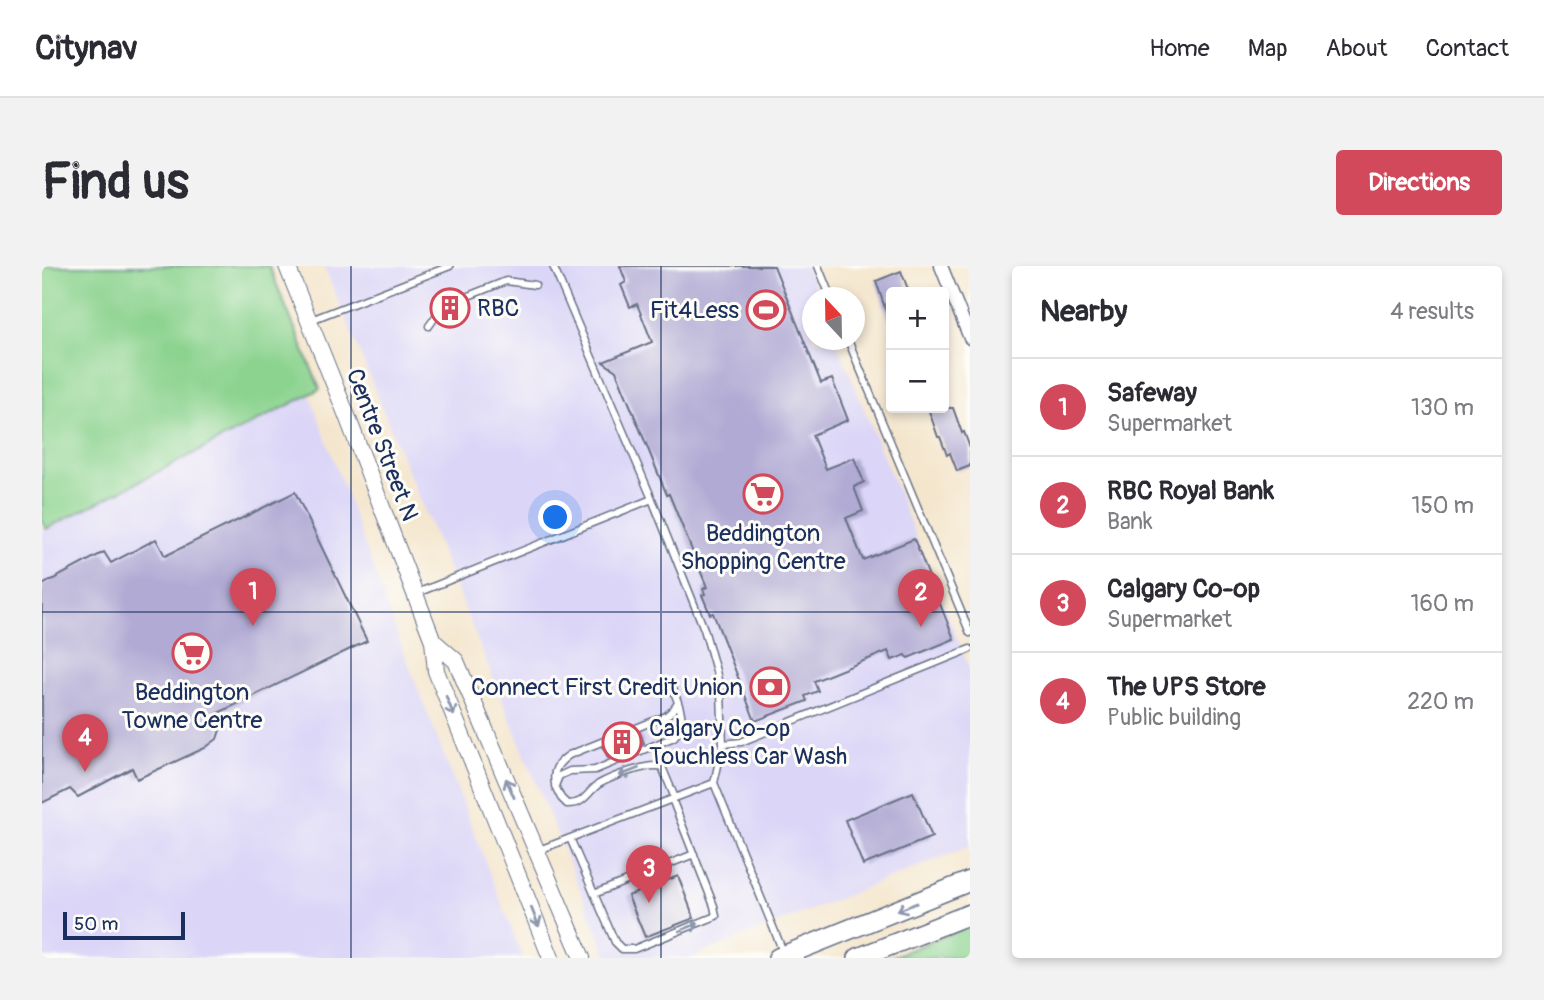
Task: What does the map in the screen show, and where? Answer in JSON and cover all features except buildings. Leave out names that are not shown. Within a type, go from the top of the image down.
[{"type":"main road","points":[[781,957],[970,881]]},
{"type":"main road","points":[[858,958],[970,914]]},
{"type":"street","name":"Centre Street N","points":[[287,266],[433,641],[436,671],[551,958]]},
{"type":"street","points":[[941,266],[970,338]]},
{"type":"street","name":"Centre Street N","points":[[433,641],[456,661],[582,958]]},
{"type":"lane","points":[[309,321],[450,266]]},
{"type":"lane","points":[[553,266],[704,629],[721,694],[723,744],[714,783],[781,957]]},
{"type":"lane","points":[[818,266],[827,287]]},
{"type":"lane","points":[[429,326],[443,306],[506,281],[535,285]]},
{"type":"lane","points":[[852,350],[970,633]]},
{"type":"lane","points":[[415,594],[652,499]]},
{"type":"lane","points":[[723,744],[741,742],[970,649]]},
{"type":"lane","points":[[555,786],[559,776],[570,771],[595,770],[674,737],[682,722],[673,689]]},
{"type":"lane","points":[[570,838],[615,942],[621,949],[634,950],[716,916],[662,767],[645,766],[600,783],[577,804],[568,804],[561,798],[553,775],[556,766],[569,755],[666,716],[678,702]]},
{"type":"lane","points":[[537,851],[714,783]]},
{"type":"lane","points":[[594,894],[694,854]]},
{"type":"shaded area","name":"Beddington Shopping Centre","points":[[324,266],[430,266],[390,284],[435,266],[806,266],[815,287],[802,287],[802,350],[840,350],[970,670],[970,846],[690,958],[608,958]]},
{"type":"shaded area","name":"Beddington Towne Centre","points":[[310,395],[403,650],[523,958],[42,958],[42,531]]},
{"type":"green space","points":[[42,266],[269,266],[320,389],[46,529],[42,520]]},
{"type":"green space","points":[[970,926],[970,958],[889,958]]},
{"type":"place","name":"RBC","points":[[450,308]]},
{"type":"place","name":"Fit4Less","points":[[766,310]]},
{"type":"place","name":"Beddington Shopping Centre","points":[[763,494]]},
{"type":"place","name":"Safeway","points":[[253,626]]},
{"type":"place","name":"RBC Royal Bank","points":[[921,627]]},
{"type":"place","name":"Beddington Towne Centre","points":[[192,653]]},
{"type":"place","name":"Connect First Credit Union","points":[[770,687]]},
{"type":"place","name":"Calgary Co-op Touchless Car Wash","points":[[622,742]]},
{"type":"place","name":"The UPS Store","points":[[85,772]]},
{"type":"place","name":"Calgary Co-op","points":[[649,903]]}]
